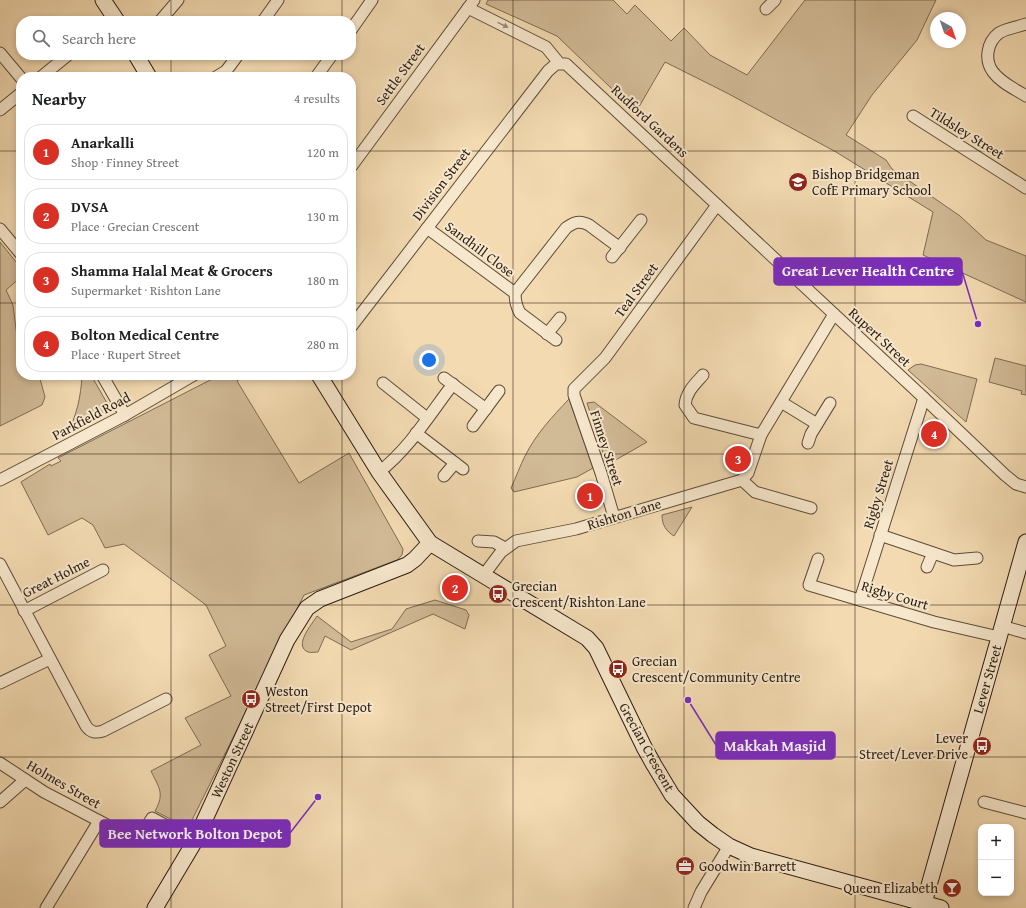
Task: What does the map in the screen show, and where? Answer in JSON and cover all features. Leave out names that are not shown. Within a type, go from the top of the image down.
[{"type":"street","points":[[102,0],[112,16]]},
{"type":"street","points":[[164,16],[178,0]]},
{"type":"street","points":[[267,16],[278,0]]},
{"type":"street","points":[[356,23],[372,0]]},
{"type":"street","points":[[766,8],[775,0]]},
{"type":"street","points":[[469,3],[546,47],[559,64]]},
{"type":"street","name":"Settle Street","points":[[356,160],[469,3]]},
{"type":"street","points":[[1026,24],[999,33],[991,42],[988,58],[988,63],[992,72],[1000,80],[1026,96]]},
{"type":"street","points":[[0,53],[16,72]]},
{"type":"street","points":[[47,72],[62,60]]},
{"type":"street","points":[[139,60],[146,72]]},
{"type":"street","points":[[224,72],[234,60]]},
{"type":"street","points":[[320,72],[328,60]]},
{"type":"street","name":"Rudford Gardens","points":[[559,64],[566,64],[569,66],[717,205]]},
{"type":"street","name":"Division Street","points":[[356,320],[548,70],[559,64]]},
{"type":"street","points":[[0,110],[16,97]]},
{"type":"street","name":"Tildsley Street","points":[[913,116],[1026,188]]},
{"type":"street","name":"Rupert Street","points":[[717,205],[1005,475],[1016,484],[1026,487]]},
{"type":"street","name":"Teal Street","points":[[574,388],[605,358],[717,205]]},
{"type":"street","points":[[612,257],[641,220]]},
{"type":"street","name":"Sandhill Close","points":[[560,318],[552,337],[520,313],[515,302],[515,293],[566,228],[575,222],[585,222],[620,248]]},
{"type":"street","name":"Sandhill Close","points":[[427,228],[515,293]]},
{"type":"street","points":[[0,229],[16,248]]},
{"type":"street","points":[[811,508],[755,492],[742,480],[748,473],[761,435],[834,314]]},
{"type":"street","points":[[703,375],[685,398],[685,405],[694,418],[761,435]]},
{"type":"street","points":[[105,380],[125,415]]},
{"type":"street","name":"Parkfield Road","points":[[0,480],[125,415],[185,380]]},
{"type":"street","points":[[322,380],[379,472],[430,543]]},
{"type":"street","points":[[379,472],[394,459],[416,433],[427,418],[448,381],[486,409]]},
{"type":"street","points":[[383,383],[427,418]]},
{"type":"street","name":"Finney Street","points":[[574,388],[574,395],[601,473],[614,517]]},
{"type":"street","points":[[473,426],[499,391]]},
{"type":"street","name":"Rigby Street","points":[[860,600],[924,398]]},
{"type":"street","points":[[781,402],[817,424]]},
{"type":"street","points":[[808,443],[811,434],[830,403]]},
{"type":"street","points":[[416,433],[459,466],[444,476]]},
{"type":"street","name":"Rishton Lane","points":[[483,576],[505,548],[516,541],[576,529],[742,480]]},
{"type":"street","points":[[880,535],[954,560],[977,558]]},
{"type":"street","points":[[478,541],[494,542],[505,548]]},
{"type":"street","name":"Lever Street","points":[[923,905],[1026,542]]},
{"type":"street","name":"Grecian Crescent","points":[[430,543],[593,643],[644,748],[672,795],[698,823],[729,846],[751,856],[767,861],[923,905],[941,908]]},
{"type":"street","name":"Weston Street","points":[[155,908],[195,841],[287,640],[303,612],[310,605],[320,599],[406,565],[415,559],[430,543]]},
{"type":"street","points":[[928,568],[933,553]]},
{"type":"street","name":"Rigby Court","points":[[818,559],[809,585],[934,622],[1001,632],[1026,633]]},
{"type":"street","name":"Great Holme","points":[[0,564],[90,731],[103,731],[166,699]]},
{"type":"street","name":"Great Holme","points":[[24,611],[103,570]]},
{"type":"street","points":[[0,683],[50,659]]},
{"type":"street","name":"Holmes Street","points":[[0,763],[44,792],[126,835],[135,835],[144,831],[152,818],[195,841]]},
{"type":"street","points":[[0,802],[25,780]]},
{"type":"street","points":[[984,802],[1026,813]]},
{"type":"street","points":[[46,908],[99,822]]},
{"type":"street","points":[[694,908],[701,892],[729,846]]},
{"type":"shaded area","points":[[488,0],[613,0],[627,14],[635,5],[671,41],[684,28],[710,55],[747,75],[805,0],[936,0],[917,40],[872,95],[846,135],[886,160],[892,169],[960,216],[986,240],[1026,256],[1026,302],[923,255],[933,212],[836,152],[727,93],[665,62],[636,112],[557,36],[486,4]]},
{"type":"shaded area","points":[[0,242],[16,262],[16,281],[6,290],[13,305],[16,329],[16,380],[40,380],[45,397],[42,405],[0,426]]},
{"type":"shaded area","points":[[995,358],[1026,366],[1026,395],[1021,394],[1022,391],[989,382]]},
{"type":"shaded area","points":[[921,364],[977,379],[966,422],[908,370],[915,365]]},
{"type":"shaded area","points":[[82,380],[94,380],[111,410],[66,435],[73,421],[81,391]]},
{"type":"shaded area","points":[[210,380],[239,380],[237,381],[299,483],[349,453],[403,549],[402,555],[397,560],[304,595],[188,828],[155,811],[160,800],[160,791],[151,771],[201,745],[185,718],[231,696],[209,655],[226,646],[206,605],[124,544],[105,548],[93,525],[82,518],[48,535],[21,482],[50,464],[51,466],[61,461],[58,458]]},
{"type":"shaded area","points":[[569,399],[593,468],[577,477],[514,492],[511,488],[529,448],[556,412]]},
{"type":"shaded area","points":[[594,402],[647,442],[607,465],[587,403]]},
{"type":"shaded area","points":[[692,507],[674,536],[665,527],[662,515]]},
{"type":"shaded area","points":[[435,600],[466,610],[469,615],[465,629],[433,614],[351,650],[325,636],[318,652],[308,652],[302,645],[308,629],[317,616],[351,642],[392,629],[406,609]]},
{"type":"place","name":"Bishop Bridgeman CofE Primary School","points":[[798,182]]},
{"type":"place","name":"Great Lever Health Centre","points":[[978,324]]},
{"type":"place","name":"Bolton Medical Centre","points":[[934,434]]},
{"type":"place","name":"Shamma Halal Meat & Grocers","points":[[738,459]]},
{"type":"place","name":"Anarkalli","points":[[590,496]]},
{"type":"place","name":"DVSA","points":[[455,588]]},
{"type":"place","name":"Grecian Crescent/Rishton Lane","points":[[498,594]]},
{"type":"place","name":"Grecian Crescent/Community Centre","points":[[618,669]]},
{"type":"place","name":"Weston Street/First Depot","points":[[251,699]]},
{"type":"place","name":"Makkah Masjid","points":[[688,700]]},
{"type":"place","name":"Lever Street/Lever Drive","points":[[982,746]]},
{"type":"place","name":"Bee Network Bolton Depot","points":[[318,797]]},
{"type":"place","name":"Goodwin Barrett","points":[[685,866]]},
{"type":"place","name":"Queen Elizabeth","points":[[952,888]]}]
